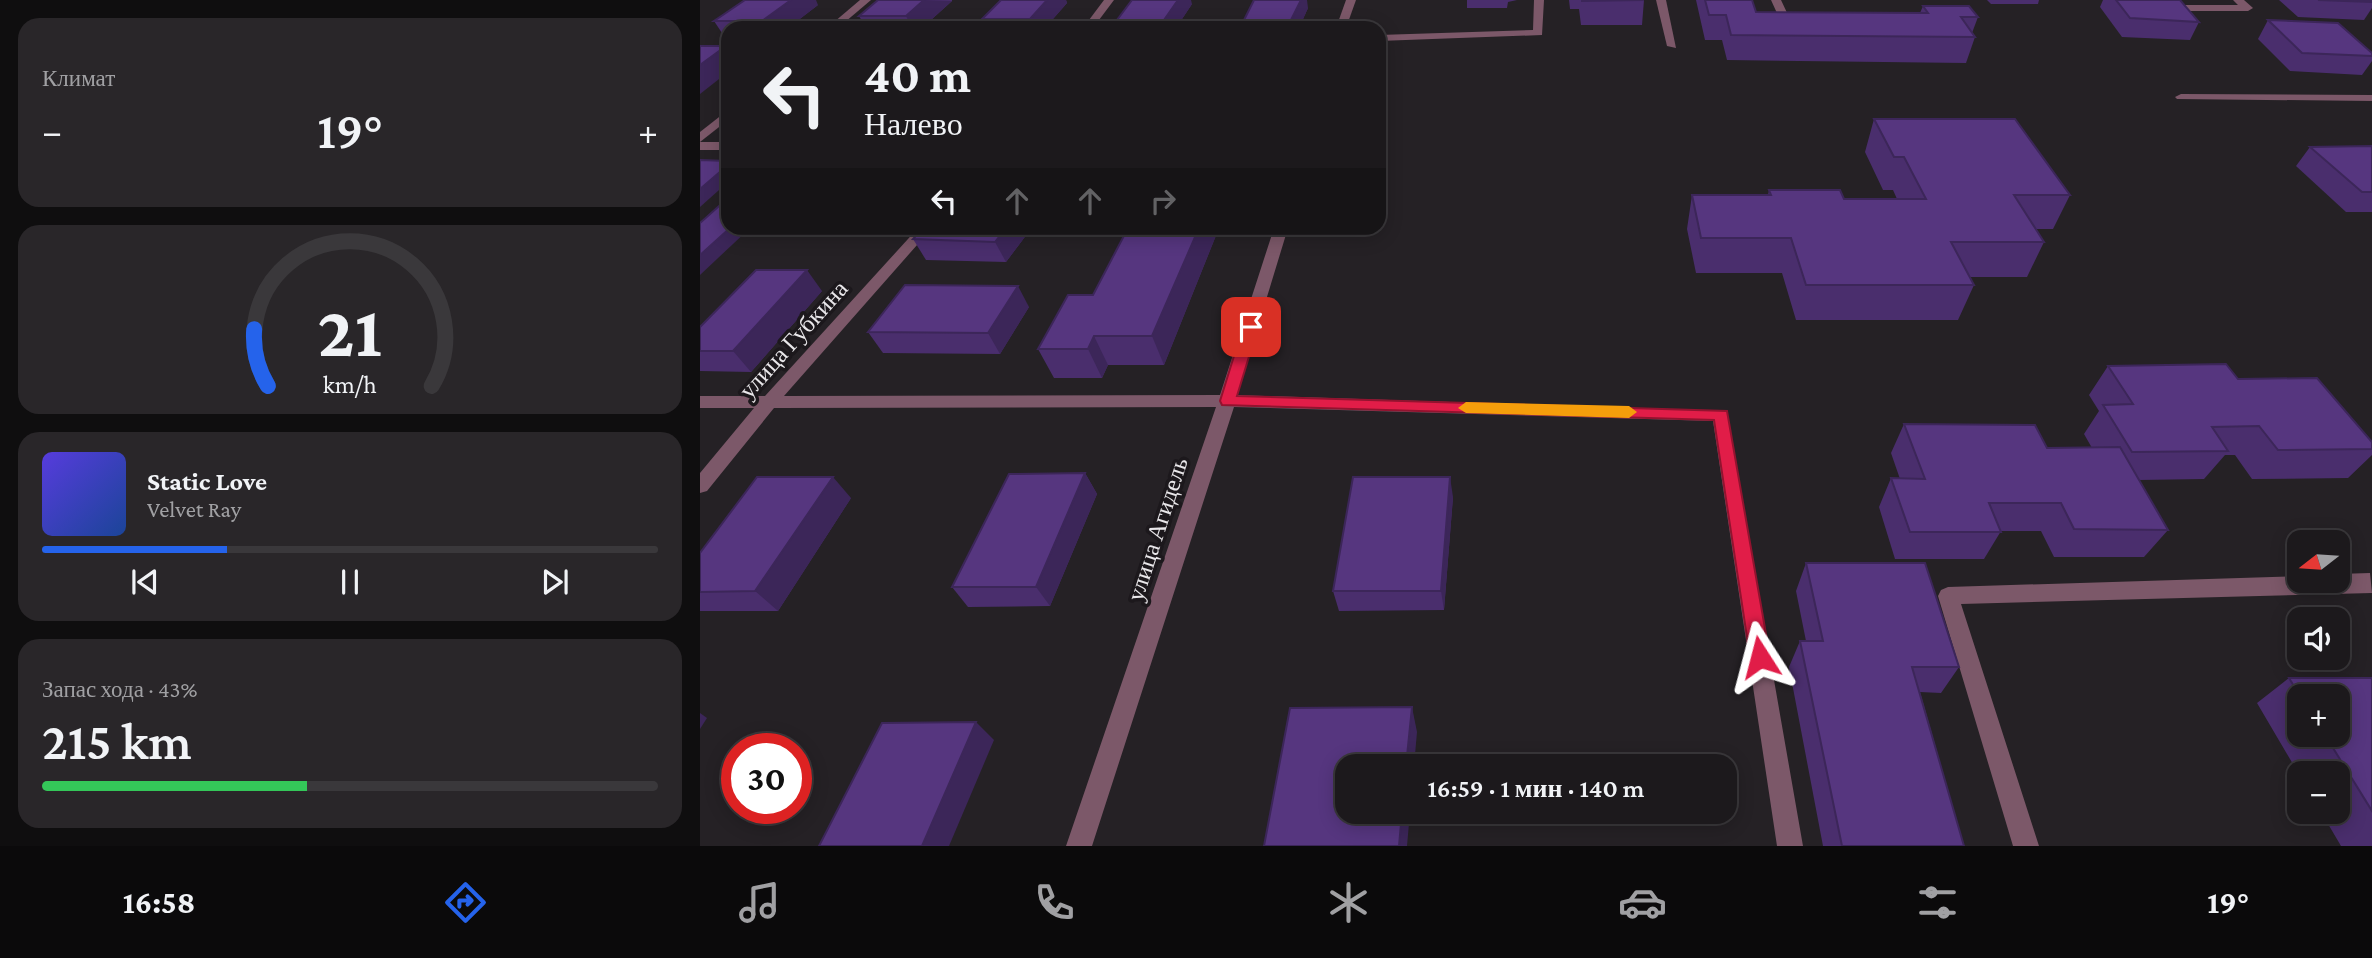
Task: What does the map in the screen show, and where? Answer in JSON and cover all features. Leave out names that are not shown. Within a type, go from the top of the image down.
[{"type":"street","points":[[840,21],[866,0]]},
{"type":"street","points":[[1093,21],[1109,0]]},
{"type":"street","points":[[1344,21],[1351,0]]},
{"type":"street","points":[[1386,38],[1538,33],[1539,0]]},
{"type":"street","points":[[1661,0],[1672,46]]},
{"type":"street","points":[[1776,0],[1785,20],[1812,20]]},
{"type":"street","points":[[2183,8],[2248,8],[2238,0]]},
{"type":"street","points":[[2181,97],[2372,98]]},
{"type":"street","points":[[700,138],[721,120]]},
{"type":"street","points":[[700,146],[721,146]]},
{"type":"street","name":"улица Губкина","points":[[700,486],[769,402],[919,235]]},
{"type":"street","name":"улица Агидель","points":[[1079,846],[1280,235]]},
{"type":"street","points":[[700,402],[1227,401],[1721,415],[1790,846]]},
{"type":"street","points":[[2025,846],[1948,596],[2357,582],[2372,584]]},
{"type":"building","points":[[745,0],[791,0],[762,21],[714,21]]},
{"type":"building","points":[[878,0],[924,0],[906,16],[859,16]]},
{"type":"building","points":[[1001,0],[1047,0],[1030,19],[982,19]]},
{"type":"building","points":[[1132,0],[1178,0],[1164,20],[1117,20]]},
{"type":"building","points":[[1254,0],[1301,0],[1290,21],[1244,21]]},
{"type":"building","points":[[1582,0],[1644,0],[1582,1]]},
{"type":"building","points":[[1705,0],[1752,0],[1756,12],[1928,13],[1923,6],[1969,6],[1978,17],[1961,17],[1975,37],[1731,35],[1726,15],[1709,15]]},
{"type":"building","points":[[2116,0],[2180,0],[2199,22],[2130,18]]},
{"type":"building","points":[[2318,0],[2372,0],[2372,2]]},
{"type":"building","points":[[2268,20],[2338,23],[2372,53],[2372,56],[2302,53]]},
{"type":"building","points":[[700,46],[721,46],[721,50],[700,65]]},
{"type":"building","points":[[1874,119],[2015,119],[2070,195],[2014,195],[2044,242],[1951,242],[1974,285],[1806,285],[1791,238],[1701,238],[1692,195],[1771,195],[1769,190],[1840,190],[1844,199],[1926,199],[1904,157],[1894,157]]},
{"type":"building","points":[[2372,146],[2372,192],[2362,192],[2310,147]]},
{"type":"building","points":[[700,160],[721,161],[721,171],[700,189]]},
{"type":"building","points":[[721,204],[722,235],[700,255],[700,223]]},
{"type":"building","points":[[917,235],[1000,235],[995,242],[913,239]]},
{"type":"building","points":[[1124,235],[1196,235],[1152,336],[1094,336],[1088,349],[1038,349],[1068,295],[1093,295]]},
{"type":"building","points":[[756,270],[807,270],[733,351],[700,351],[700,327]]},
{"type":"building","points":[[905,285],[1018,286],[988,333],[868,332]]},
{"type":"building","points":[[2226,364],[2238,379],[2317,378],[2372,442],[2372,449],[2278,450],[2259,426],[2212,427],[2228,451],[2132,452],[2103,405],[2133,404],[2108,366]]},
{"type":"building","points":[[1904,424],[2035,425],[2047,448],[2120,447],[2168,530],[2074,529],[2061,503],[1989,503],[2001,532],[1910,532],[1891,478],[1925,479]]},
{"type":"building","points":[[1085,473],[1036,587],[952,587],[1009,474]]},
{"type":"building","points":[[757,477],[833,477],[755,591],[700,592],[700,553]]},
{"type":"building","points":[[1353,477],[1450,477],[1441,591],[1333,591]]},
{"type":"building","points":[[1806,563],[1925,563],[1959,667],[1912,667],[1964,846],[1842,846],[1800,641],[1823,641]]},
{"type":"building","points":[[2289,678],[2372,678],[2372,811],[2350,775],[2350,761],[2341,761],[2332,747],[2350,747],[2350,684],[2293,684]]},
{"type":"building","points":[[1412,707],[1407,754],[1335,754],[1335,824],[1401,824],[1399,846],[1264,846],[1290,708]]},
{"type":"building","points":[[976,722],[922,846],[819,846],[882,723]]},
{"type":"slow traffic","points":[[1466,408],[1629,412]]},
{"type":"route","points":[[1251,327],[1227,401],[1721,415],[1760,657]]}]
